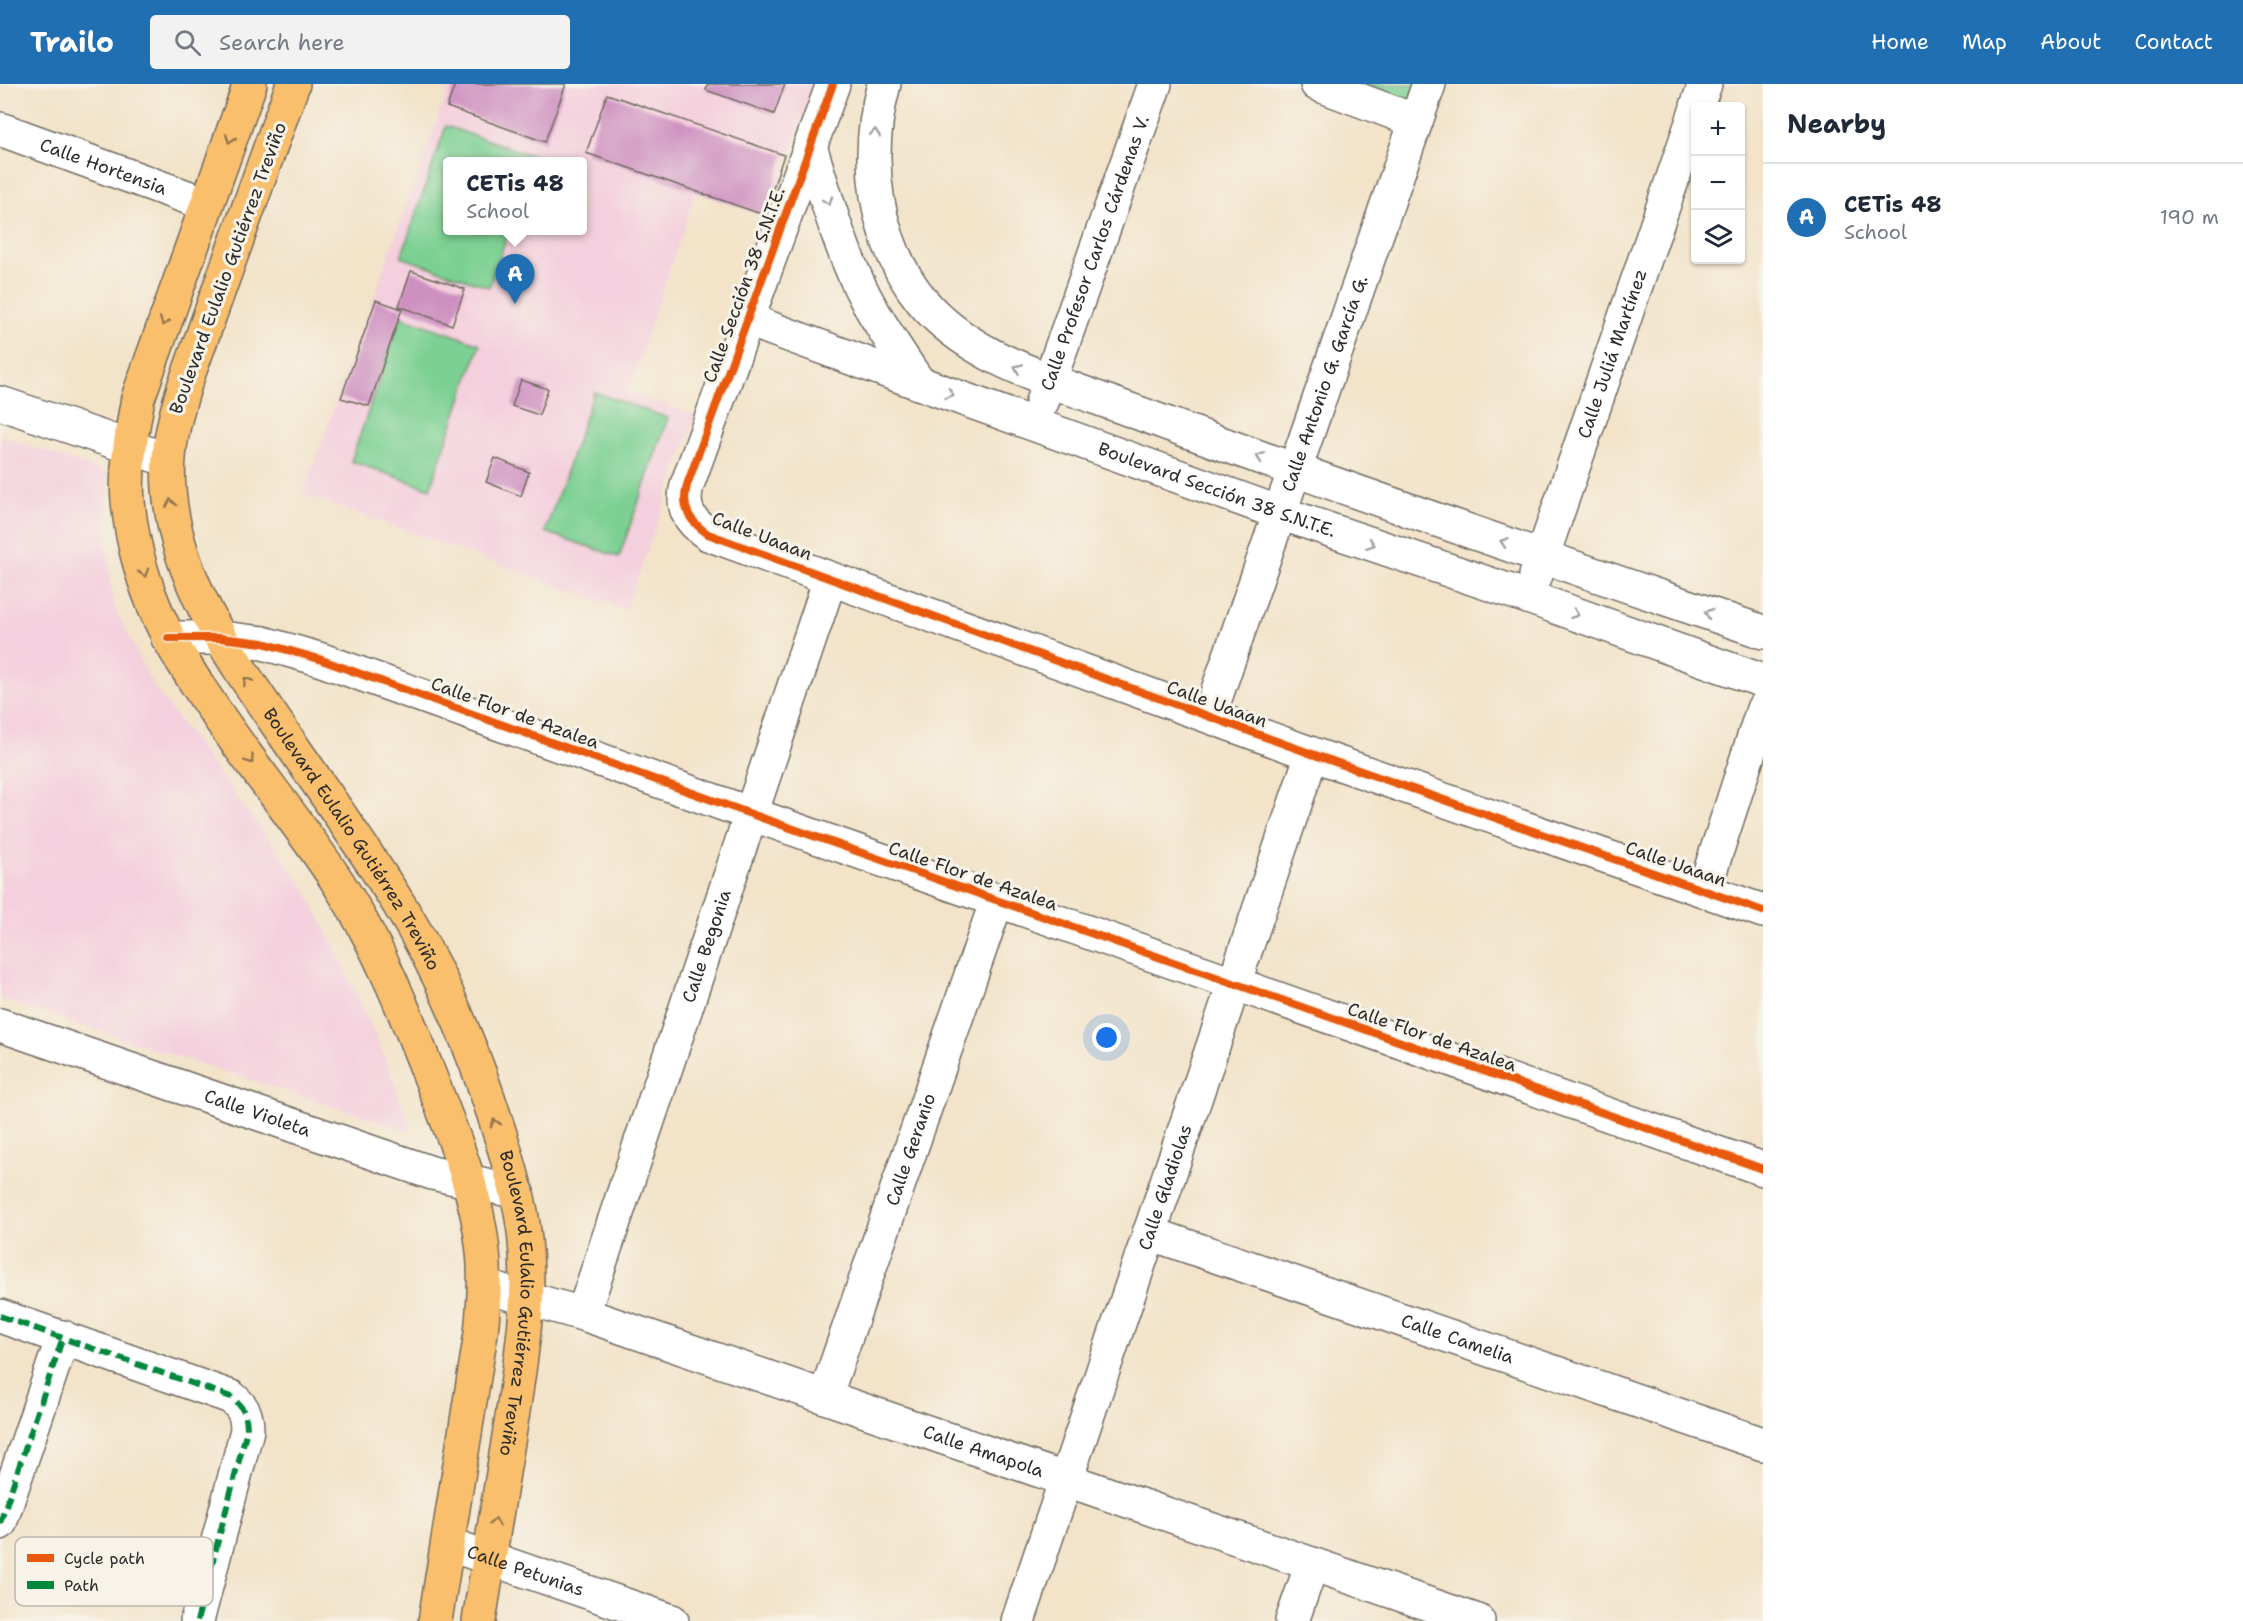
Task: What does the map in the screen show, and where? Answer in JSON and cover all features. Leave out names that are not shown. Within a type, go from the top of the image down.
[{"type":"main road","name":"Boulevard Eulalio Gutiérrez Treviño","points":[[250,84],[138,398],[129,447],[128,499],[135,543],[149,589],[168,638],[212,708],[340,885],[374,947],[411,1029],[456,1141],[470,1183],[483,1250],[486,1287],[481,1333],[435,1621]]},
{"type":"main road","name":"Boulevard Eulalio Gutiérrez Treviño","points":[[293,84],[184,384],[173,421],[168,460],[169,490],[176,532],[188,573],[219,638],[398,902],[429,957],[458,1019],[485,1092],[517,1192],[525,1241],[527,1298],[522,1352],[479,1621]]},
{"type":"street","name":"Calle Sección 38 S.N.T.E.","points":[[684,497],[833,84]]},
{"type":"street","points":[[884,84],[878,105],[873,165],[876,198],[885,232],[900,268],[922,302],[950,328],[977,348],[1050,381],[1295,470],[1763,632]]},
{"type":"street","name":"Calle Profesor Carlos Cárdenas V.","points":[[1035,423],[1155,84]]},
{"type":"street","points":[[1317,84],[1416,121]]},
{"type":"street","name":"Calle Antonio G. García G.","points":[[1209,716],[1429,84]]},
{"type":"street","points":[[1698,102],[1705,84]]},
{"type":"street","name":"Calle Juliá Martínez","points":[[1528,597],[1691,123]]},
{"type":"street","name":"Calle Hortensia","points":[[0,129],[207,204]]},
{"type":"street","points":[[810,146],[845,253],[865,296],[890,340],[920,383]]},
{"type":"street","name":"Boulevard Sección 38 S.N.T.E.","points":[[748,320],[1280,513],[1528,597],[1763,681]]},
{"type":"street","points":[[0,403],[168,460]]},
{"type":"street","name":"Calle Uaaan","points":[[684,497],[686,511],[694,524],[708,534],[1312,754],[1763,911]]},
{"type":"street","name":"Calle Begonia","points":[[583,1314],[830,579]]},
{"type":"street","name":"Calle Flor de Azalea","points":[[168,638],[219,638],[262,643],[319,659],[751,814],[1763,1169]]},
{"type":"street","points":[[1704,890],[1763,709]]},
{"type":"street","name":"Calle Gladiolas","points":[[1018,1621],[1312,754]]},
{"type":"street","name":"Calle Geranio","points":[[825,1397],[997,900]]},
{"type":"street","name":"Calle Violeta","points":[[0,1025],[432,1173],[517,1192]]},
{"type":"street","name":"Calle Camelia","points":[[1149,1233],[1763,1444]]},
{"type":"street","name":"Calle Amapola","points":[[486,1287],[583,1314],[1478,1621]]},
{"type":"street","points":[[0,1316],[231,1397],[242,1405],[247,1416],[247,1430],[213,1560]]},
{"type":"street","points":[[0,1523],[63,1337]]},
{"type":"street","name":"Calle Petunias","points":[[448,1544],[672,1621]]},
{"type":"street","points":[[1292,1621],[1312,1564]]},
{"type":"street","points":[[197,1621],[201,1606]]},
{"type":"shaded area","points":[[450,84],[815,84],[767,216],[696,192],[628,392],[696,415],[626,610],[303,494]]},
{"type":"shaded area","points":[[0,435],[108,474],[106,536],[114,606],[153,686],[304,886],[340,958],[389,1067],[412,1132],[0,999]]},
{"type":"green space","points":[[1356,84],[1417,84],[1411,103]]},
{"type":"green space","points":[[446,126],[534,156],[443,157],[443,235],[508,235],[489,287],[401,257]]},
{"type":"green space","points":[[401,317],[480,344],[430,489],[351,461]]},
{"type":"green space","points":[[594,392],[668,418],[619,557],[545,532]]},
{"type":"building","points":[[455,84],[566,84],[545,142],[447,107]]},
{"type":"building","points":[[708,84],[785,84],[774,114],[706,90]]},
{"type":"building","points":[[607,94],[784,155],[764,215],[586,153]]},
{"type":"building","points":[[411,271],[465,289],[452,325],[399,306]]},
{"type":"building","points":[[376,300],[402,309],[369,406],[341,398]]},
{"type":"building","points":[[521,380],[548,389],[539,415],[512,406]]},
{"type":"building","points":[[495,458],[529,472],[521,496],[486,482]]},
{"type":"marked path","points":[[0,1316],[231,1397],[241,1408],[245,1415],[247,1430],[213,1560]]},
{"type":"marked path","points":[[0,1523],[63,1337]]},
{"type":"marked path","points":[[197,1621],[201,1606]]},
{"type":"cycle path","points":[[833,84],[687,485],[686,507],[691,519],[701,529],[708,534],[1312,754],[1763,911]]},
{"type":"cycle path","points":[[168,638],[220,638],[263,643],[319,659],[751,814],[1763,1169]]},
{"type":"place","name":"CETis 48","points":[[515,304]]}]
